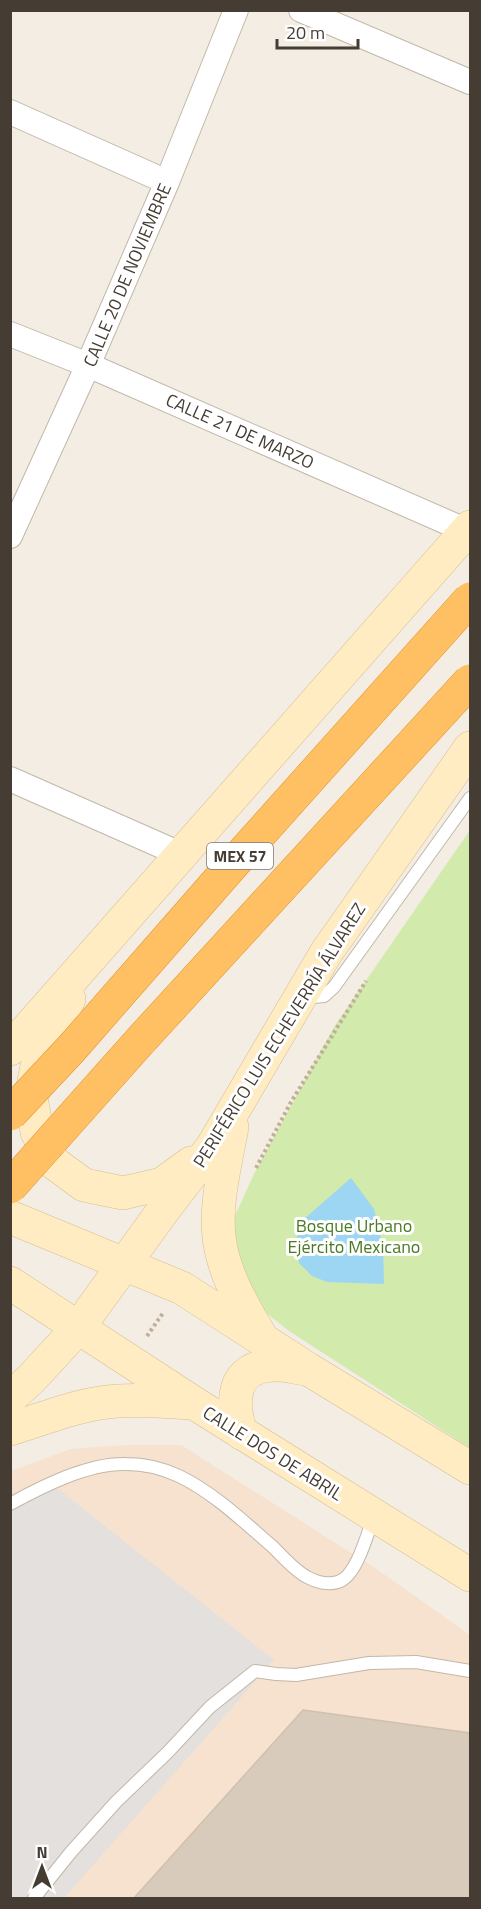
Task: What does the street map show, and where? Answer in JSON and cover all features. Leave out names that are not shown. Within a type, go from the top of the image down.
[{"type":"highway","name":"MEX 57","points":[[10,1114],[71,1049],[232,864],[471,598]]},
{"type":"highway","name":"MEX 57","points":[[10,1186],[471,681]]},
{"type":"street","name":"CALLE 20 DE NOVIEMBRE","points":[[10,536],[88,365],[167,182],[236,10]]},
{"type":"street","points":[[301,10],[471,82]]},
{"type":"street","points":[[10,112],[167,182]]},
{"type":"street","name":"CALLE 21 DE MARZO","points":[[10,334],[88,365],[469,529]]},
{"type":"street","points":[[10,1049],[469,529]]},
{"type":"street","name":"PERIFÉRICO LUIS ECHEVERRÍA ÁLVAREZ","points":[[10,1398],[38,1372],[78,1328],[212,1148],[326,953],[471,748]]},
{"type":"street","points":[[10,779],[180,855]]},
{"type":"street","points":[[85,965],[37,1066],[31,1097],[37,1132],[54,1163],[84,1185],[123,1193],[162,1184],[212,1148]]},
{"type":"street","points":[[235,1110],[221,1187],[219,1238],[229,1274],[241,1303],[263,1339]]},
{"type":"street","points":[[10,1217],[182,1288],[308,1370],[471,1468]]},
{"type":"street","name":"CALLE DOS DE ABRIL","points":[[10,1283],[241,1433],[471,1575]]},
{"type":"street","points":[[241,1433],[235,1415],[234,1402],[237,1389],[245,1375],[261,1366],[275,1365],[308,1370]]},
{"type":"street","points":[[10,1429],[98,1403],[118,1401],[194,1403]]},
{"type":"lane","points":[[300,998],[324,996],[334,987],[471,798]]},
{"type":"lane","points":[[10,1504],[39,1489],[99,1466],[124,1464],[151,1466],[179,1476],[231,1509],[305,1576],[321,1582],[335,1583],[346,1579],[354,1568],[375,1516]]},
{"type":"lane","points":[[34,1899],[71,1851],[116,1802],[210,1707],[255,1671],[296,1675],[369,1662],[416,1662],[471,1671]]},
{"type":"shaded area","points":[[128,1445],[181,1445],[375,1568],[470,1635],[470,1898],[11,1898],[11,1471],[71,1449]]},
{"type":"shaded area","points":[[58,1489],[274,1660],[64,1898],[11,1898],[10,1499]]},
{"type":"green space","name":"Bosque Urbano Ejército Mexicano","points":[[470,830],[470,1448],[289,1331],[260,1308],[232,1243],[235,1216],[254,1174],[334,1027]]},
{"type":"water","points":[[351,1178],[374,1209],[383,1246],[384,1284],[327,1282],[312,1276],[299,1263],[296,1240],[304,1219]]},
{"type":"building","points":[[303,1710],[470,1733],[470,1898],[134,1898]]}]
